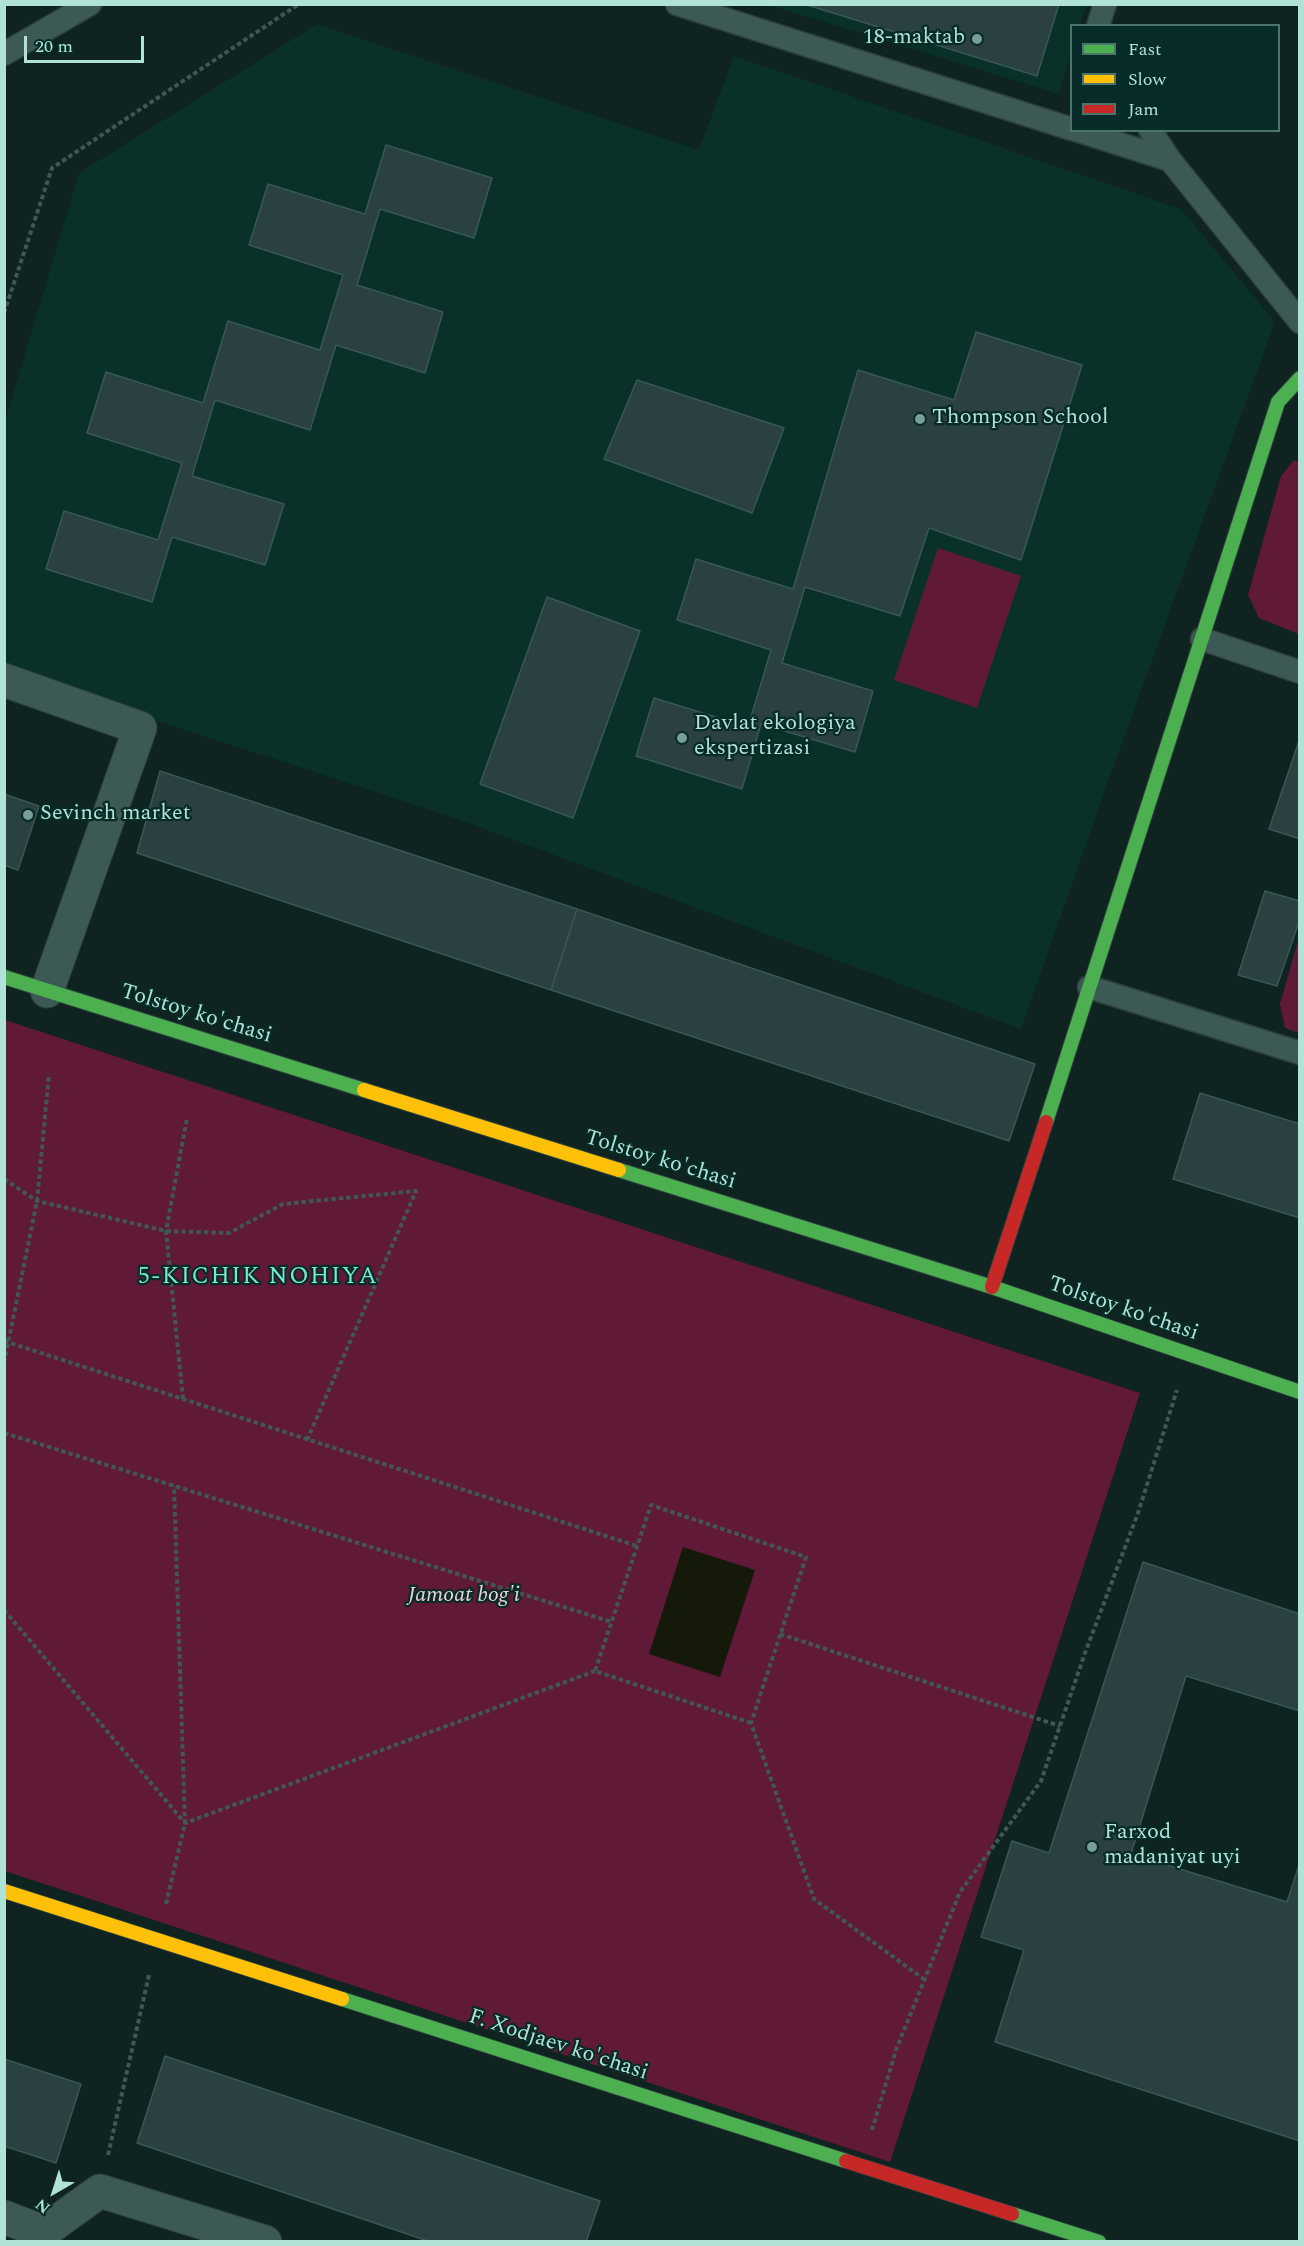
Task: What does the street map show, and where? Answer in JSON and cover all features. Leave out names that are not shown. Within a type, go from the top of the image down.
[{"type":"street","points":[[992,1287],[1278,402],[1299,378]]},
{"type":"street","points":[[4,680],[140,728],[47,991]]},
{"type":"street","name":"Tolstoy ko'chasi","points":[[4,977],[992,1287],[1299,1392]]},
{"type":"street","name":"F. Xodjaev ko'chasi","points":[[4,1891],[1099,2241]]},
{"type":"street","points":[[4,2217],[43,2232],[100,2191],[265,2241]]},
{"type":"lane","points":[[4,54],[90,4]]},
{"type":"lane","points":[[677,4],[1070,129]]},
{"type":"lane","points":[[1099,24],[1105,4]]},
{"type":"lane","points":[[1082,132],[1170,160]]},
{"type":"lane","points":[[1151,132],[1170,160],[1299,321]]},
{"type":"lane","points":[[1202,639],[1299,672]]},
{"type":"lane","points":[[1089,987],[1299,1053]]},
{"type":"path","points":[[4,313],[52,168],[299,4]]},
{"type":"path","points":[[4,1363],[37,1201],[49,1074]]},
{"type":"path","points":[[183,1399],[166,1231],[187,1118]]},
{"type":"path","points":[[4,1179],[37,1201],[166,1231],[229,1233],[283,1204],[416,1191],[308,1440]]},
{"type":"path","points":[[7,1342],[637,1546]]},
{"type":"path","points":[[861,2165],[896,2050],[960,1892],[1041,1781],[1138,1513],[1189,1354]]},
{"type":"path","points":[[4,1433],[612,1622]]},
{"type":"path","points":[[100,2191],[185,1823],[174,1486]]},
{"type":"path","points":[[595,1671],[651,1505],[806,1557],[751,1724],[814,1899],[925,1980]]},
{"type":"path","points":[[4,1610],[185,1823]]},
{"type":"path","points":[[780,1634],[1060,1726]]},
{"type":"path","points":[[185,1823],[595,1671],[751,1724]]},
{"type":"shaded area","name":"18-maktab","points":[[769,5],[1087,5],[1080,24],[1070,24],[1070,56],[1059,94]]},
{"type":"shaded area","points":[[317,24],[699,150],[734,56],[1181,209],[1275,322],[1021,1029],[455,818],[5,671],[5,421],[79,173]]},
{"type":"shaded area","points":[[683,1547],[755,1570],[720,1677],[649,1654]]},
{"type":"green space","points":[[1294,460],[1300,462],[1299,634],[1259,618],[1248,595],[1281,476]]},
{"type":"green space","points":[[938,548],[1021,576],[977,708],[894,680]]},
{"type":"green space","points":[[1299,937],[1300,1033],[1285,1028],[1280,1004]]},
{"type":"green space","name":"Jamoat bog'i","points":[[5,1020],[1140,1393],[890,2162],[5,1871]]},
{"type":"building","name":"18-maktab","points":[[804,4],[1059,4],[1037,76]]},
{"type":"building","points":[[386,145],[492,178],[474,238],[380,209],[357,285],[443,312],[425,373],[336,345],[310,430],[215,400],[192,476],[284,504],[265,565],[172,537],[152,602],[46,569],[64,511],[158,540],[182,463],[87,433],[106,372],[203,403],[228,321],[320,350],[343,275],[249,245],[268,184],[365,214]]},
{"type":"building","name":"Thompson School","points":[[976,332],[1082,365],[1021,560],[929,528],[900,616],[805,587],[782,663],[873,691],[855,752],[761,724],[742,789],[636,756],[654,698],[748,727],[771,650],[677,620],[696,559],[793,589],[858,370],[954,400]]},
{"type":"building","points":[[637,380],[784,428],[752,513],[604,459]]},
{"type":"building","points":[[547,597],[640,631],[573,818],[480,784]]},
{"type":"building","points":[[1300,738],[1300,839],[1269,829]]},
{"type":"building","points":[[160,771],[577,909],[551,990],[137,853]]},
{"type":"building","points":[[4,794],[39,806],[18,870],[4,865]]},
{"type":"building","points":[[1265,891],[1300,901],[1300,919],[1277,986],[1238,975]]},
{"type":"building","points":[[577,909],[1035,1064],[1009,1141],[551,990]]},
{"type":"building","points":[[1200,1093],[1300,1124],[1300,1218],[1173,1179]]},
{"type":"building","name":"Farxod madaniyat uyi","points":[[1143,1562],[1300,1614],[1300,1711],[1186,1676],[1131,1854],[1287,1902],[1300,1862],[1300,2141],[995,2042],[1024,1950],[981,1937],[1012,1841],[1049,1853]]},
{"type":"building","points":[[165,2056],[600,2201],[586,2242],[431,2242],[137,2143]]},
{"type":"building","points":[[4,2059],[81,2084],[56,2163],[4,2146]]},
{"type":"traffic: fast","points":[[1046,1122],[1278,402],[1300,378]]},
{"type":"traffic: fast","points":[[4,977],[364,1090]]},
{"type":"traffic: fast","points":[[619,1170],[992,1287],[1300,1392]]},
{"type":"traffic: fast","points":[[342,1999],[846,2161]]},
{"type":"traffic: fast","points":[[1012,2214],[1099,2242]]},
{"type":"traffic: slow","points":[[364,1090],[619,1170]]},
{"type":"traffic: slow","points":[[4,1891],[342,1999]]},
{"type":"traffic: jam","points":[[992,1287],[1046,1122]]},
{"type":"traffic: jam","points":[[846,2161],[1012,2214]]},
{"type":"place","name":"18-maktab","points":[[977,39]]},
{"type":"place","name":"Thompson School","points":[[920,419]]},
{"type":"place","name":"Davlat ekologiya ekspertizasi","points":[[682,738]]},
{"type":"place","name":"Sevinch market","points":[[28,815]]},
{"type":"place","name":"Farxod madaniyat uyi","points":[[1092,1847]]},
{"type":"district","name":"5-KICHIK NOHIYA","points":[[258,1278]]}]
